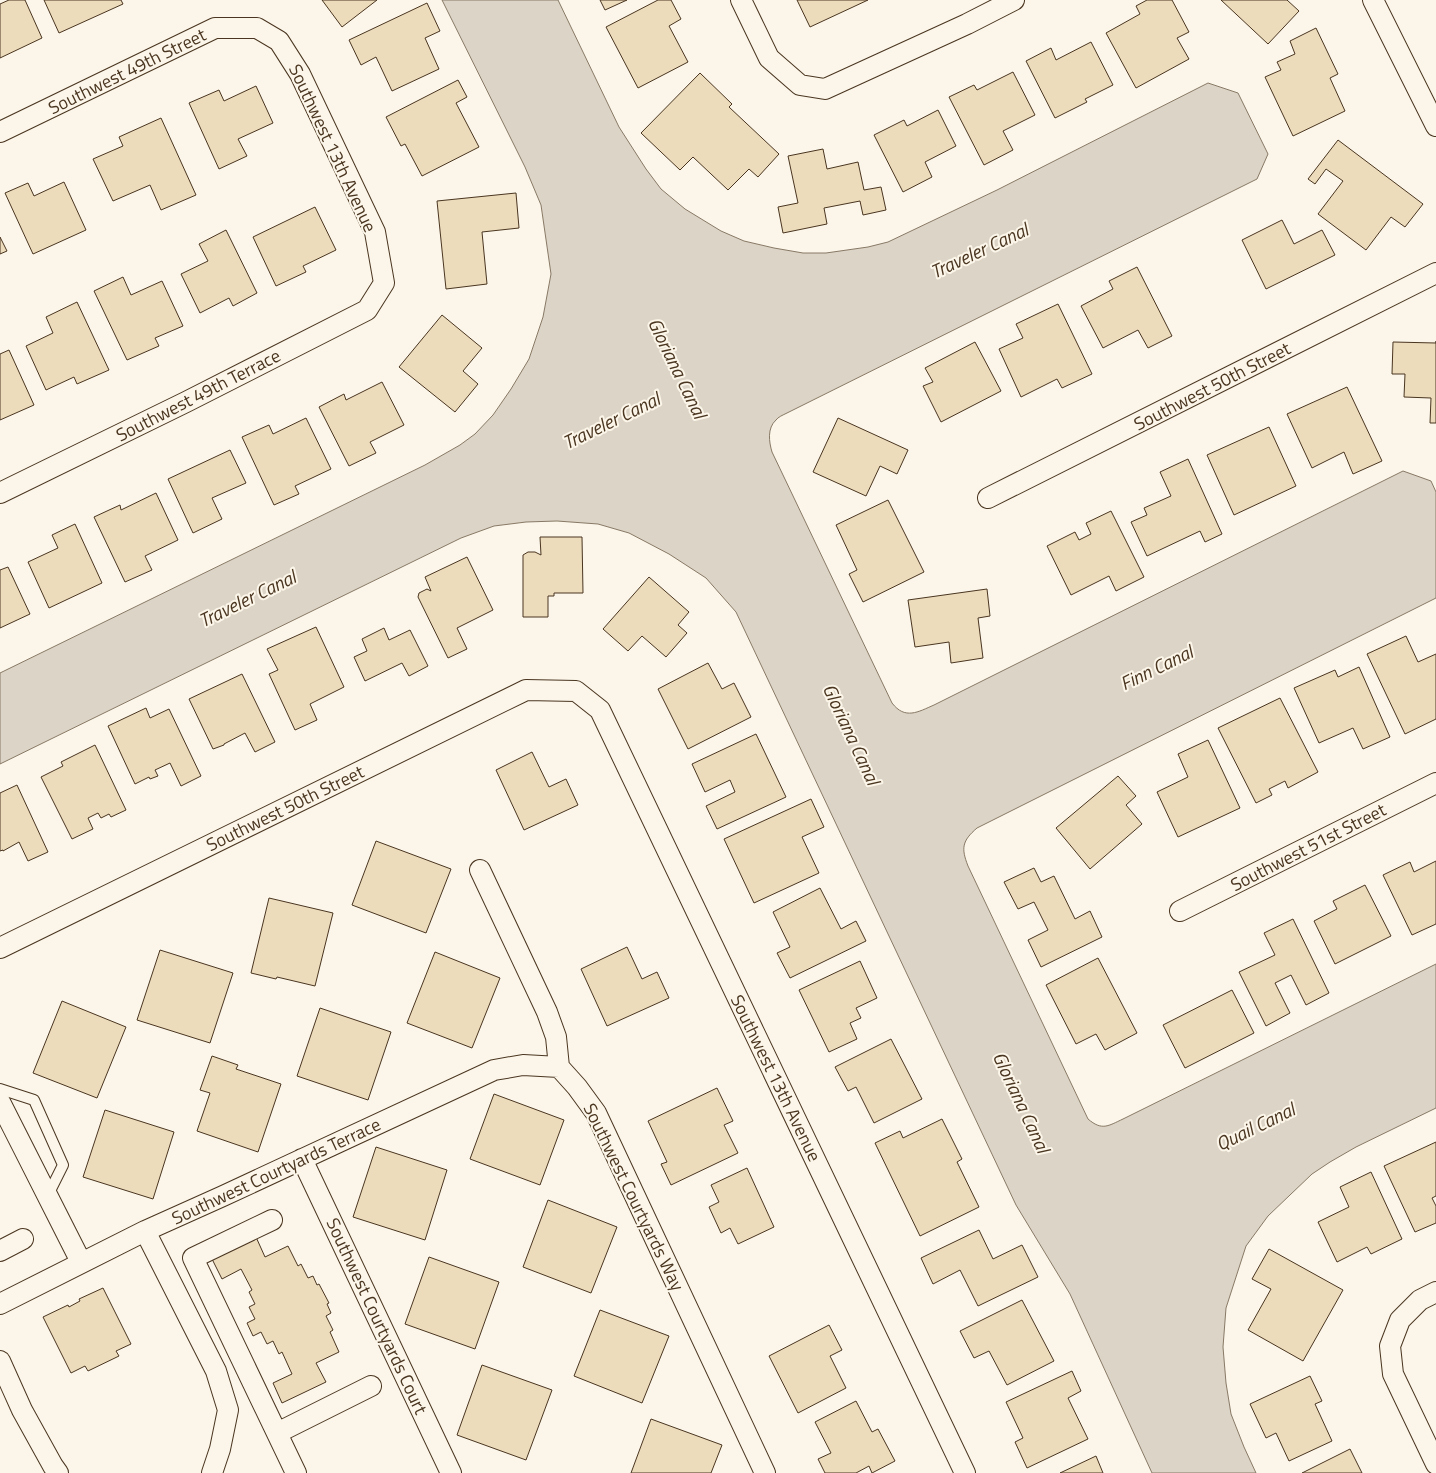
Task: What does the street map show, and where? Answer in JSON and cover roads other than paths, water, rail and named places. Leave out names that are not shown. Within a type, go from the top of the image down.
[{"type":"street","points":[[741,0],[769,58],[800,85],[825,88],[967,24],[1014,0]]},
{"type":"street","points":[[1372,0],[1436,126]]},
{"type":"street","name":"Southwest 49th Street","points":[[0,132],[215,28],[257,28]]},
{"type":"street","name":"Southwest 13th Avenue","points":[[257,28],[280,41],[300,74],[375,232],[384,283]]},
{"type":"street","name":"Southwest 50th Street","points":[[988,498],[1436,274]]},
{"type":"street","name":"Southwest 49th Terrace","points":[[0,493],[186,402],[367,310],[384,283]]},
{"type":"street","name":"Southwest 50th Street","points":[[0,948],[526,690],[576,691]]},
{"type":"street","name":"Southwest 13th Avenue","points":[[576,691],[600,710],[965,1473]]},
{"type":"street","name":"Southwest 51st Street","points":[[1180,911],[1436,783]]},
{"type":"street","points":[[480,870],[547,1012],[556,1036],[559,1068]]},
{"type":"street","name":"Southwest Courtyards Terrace","points":[[0,1304],[145,1231],[494,1070],[523,1065],[559,1068]]},
{"type":"street","name":"Southwest Courtyards Way","points":[[559,1068],[577,1087],[596,1112],[765,1473]]},
{"type":"street","points":[[0,1102],[81,1262]]},
{"type":"street","name":"Southwest Courtyards Court","points":[[302,1159],[451,1473]]},
{"type":"street","points":[[272,1220],[193,1258],[296,1473]]},
{"type":"street","points":[[145,1231],[216,1371],[228,1410],[220,1449],[212,1473]]},
{"type":"street","points":[[0,1251],[23,1239]]},
{"type":"street","points":[[1436,1292],[1420,1300],[1400,1320],[1390,1346],[1393,1374],[1436,1464]]},
{"type":"street","points":[[0,1362],[22,1410],[58,1473]]},
{"type":"street","points":[[277,1433],[371,1386]]},
{"type":"lane","points":[[0,1089],[34,1100],[63,1165],[48,1196]]},
{"type":"water","points":[[442,0],[558,0],[619,127],[661,189],[685,209],[721,231],[744,241],[803,253],[826,253],[888,242],[997,190],[1208,83],[1238,93],[1268,154],[1257,179],[782,415],[771,427],[770,444],[772,452],[892,703],[907,713],[917,712],[934,705],[1403,471],[1431,481],[1436,492],[1436,598],[977,828],[968,837],[964,845],[964,854],[968,866],[1088,1119],[1097,1125],[1105,1126],[1123,1119],[1436,964],[1436,1108],[1356,1147],[1312,1174],[1268,1216],[1246,1246],[1226,1308],[1223,1347],[1231,1414],[1256,1473],[1152,1473],[1070,1294],[1016,1205],[736,612],[706,578],[669,554],[629,533],[598,524],[557,521],[494,526],[461,538],[0,764],[0,673],[425,465],[460,445],[475,434],[493,415],[529,359],[543,317],[551,274],[541,205],[525,167]]},
{"type":"water label","name":"Traveler Canal","points":[[979,250]]},
{"type":"water label","name":"Gloriana Canal","points":[[678,368]]},
{"type":"water label","name":"Traveler Canal","points":[[611,420]]},
{"type":"water label","name":"Traveler Canal","points":[[247,598]]},
{"type":"water label","name":"Finn Canal","points":[[1156,667]]},
{"type":"water label","name":"Gloriana Canal","points":[[852,734]]},
{"type":"water label","name":"Gloriana Canal","points":[[1022,1102]]},
{"type":"water label","name":"Quail Canal","points":[[1255,1126]]}]
